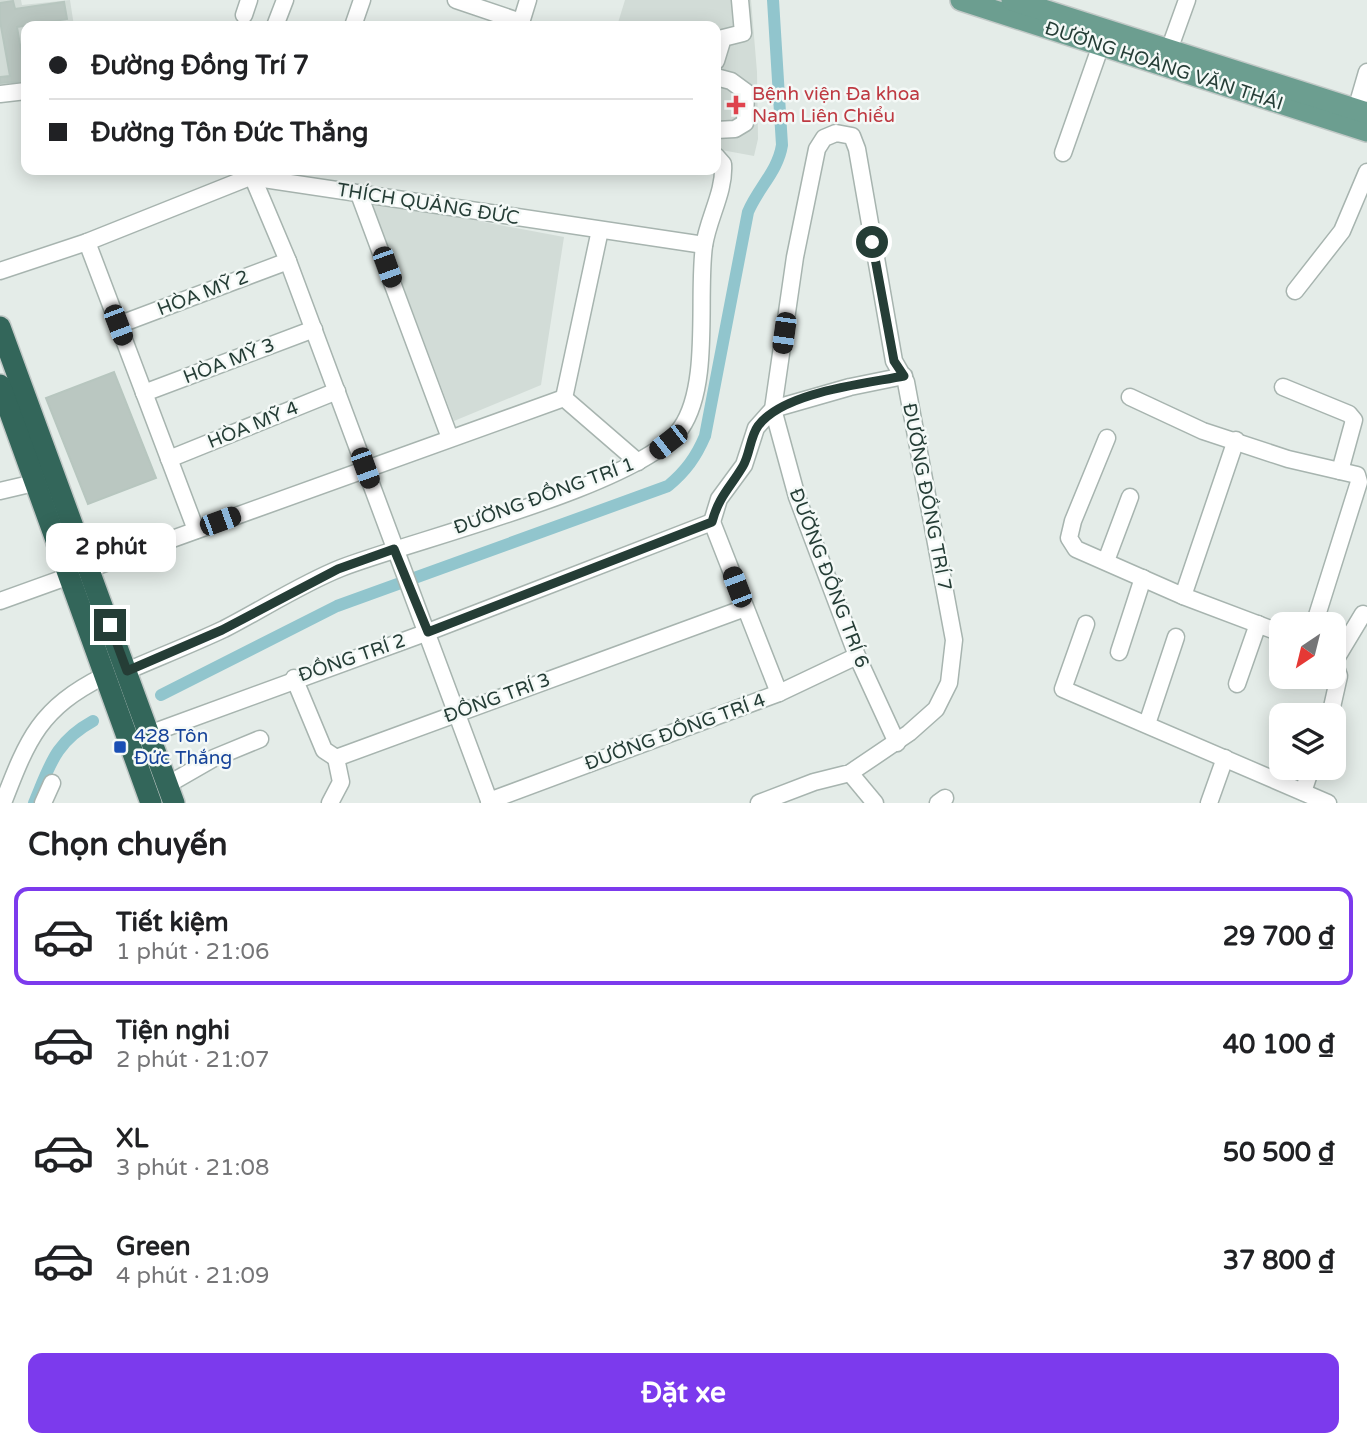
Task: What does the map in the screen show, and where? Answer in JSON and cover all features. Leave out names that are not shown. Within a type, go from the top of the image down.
[{"type":"highway","points":[[0,327],[80,573],[104,676],[151,803]]},
{"type":"highway","points":[[0,385],[34,482],[127,671],[171,794]]},
{"type":"main road","name":"ĐƯỜNG HOÀNG VĂN THÁI","points":[[961,0],[1101,45],[1360,120]]},
{"type":"main road","name":"ĐƯỜNG HOÀNG VĂN THÁI","points":[[1012,0],[1169,50],[1360,120]]},
{"type":"street","points":[[277,21],[285,0]]},
{"type":"street","points":[[355,21],[362,0]]},
{"type":"street","points":[[456,0],[512,21]]},
{"type":"street","points":[[521,21],[528,0]]},
{"type":"street","points":[[721,44],[723,37],[744,33],[740,0]]},
{"type":"street","points":[[1169,50],[1187,0]]},
{"type":"street","points":[[1063,153],[1101,45]]},
{"type":"street","points":[[1360,120],[1367,72]]},
{"type":"street","points":[[721,79],[746,92],[747,106],[744,123],[735,129],[721,130]]},
{"type":"street","points":[[0,94],[21,92]]},
{"type":"street","name":"ĐƯỜNG ĐỒNG TRÍ 7","points":[[759,803],[814,782],[850,773],[897,743],[936,709],[949,683],[954,640],[904,376],[894,361],[857,149],[852,136],[835,133],[819,142],[795,257],[773,410]]},
{"type":"street","name":"ĐƯỜNG ĐỒNG TRÍ 1","points":[[127,671],[222,630],[338,569],[396,554],[541,501],[622,471],[656,452],[681,429],[692,404],[700,354],[704,245],[723,177],[721,162]]},
{"type":"street","points":[[1295,291],[1342,231],[1367,172]]},
{"type":"street","points":[[0,271],[87,242],[245,175]]},
{"type":"street","points":[[251,175],[314,329],[489,802]]},
{"type":"street","name":"THÍCH QUẢNG ĐỨC","points":[[260,175],[359,194],[704,245]]},
{"type":"street","points":[[359,194],[450,438]]},
{"type":"street","points":[[564,398],[600,230]]},
{"type":"street","points":[[87,242],[196,530]]},
{"type":"street","name":"HÒA MỸ 2","points":[[118,325],[288,261]]},
{"type":"street","name":"HÒA MỸ 3","points":[[144,393],[314,329]]},
{"type":"street","points":[[779,693],[712,522],[719,499],[744,465],[756,428],[773,410],[850,387],[904,376]]},
{"type":"street","points":[[1283,387],[1367,420]]},
{"type":"street","name":"HÒA MỸ 4","points":[[169,459],[337,391]]},
{"type":"street","points":[[1130,397],[1203,431],[1236,440],[1288,460],[1357,475],[1359,482],[1318,612]]},
{"type":"street","points":[[0,601],[564,398]]},
{"type":"street","points":[[564,398],[638,462]]},
{"type":"street","name":"ĐƯỜNG ĐỒNG TRÍ 6","points":[[773,410],[797,497],[857,656],[897,743]]},
{"type":"street","points":[[1340,471],[1353,428],[1354,420],[1349,414]]},
{"type":"street","points":[[1107,438],[1073,521],[1069,538],[1076,549],[1183,596],[1269,628]]},
{"type":"street","points":[[1183,596],[1236,440]]},
{"type":"street","points":[[0,491],[34,482]]},
{"type":"street","points":[[1106,561],[1130,497]]},
{"type":"street","name":"ĐỒNG TRÍ 2","points":[[149,734],[294,678],[428,632],[712,522]]},
{"type":"street","points":[[1119,652],[1143,578]]},
{"type":"street","name":"ĐỒNG TRÍ 3","points":[[336,758],[745,608]]},
{"type":"street","points":[[1346,642],[1363,614]]},
{"type":"street","points":[[1086,624],[1063,689],[1328,803]]},
{"type":"street","points":[[1237,684],[1258,624]]},
{"type":"street","points":[[1147,724],[1176,637]]},
{"type":"street","name":"ĐƯỜNG ĐỒNG TRÍ 4","points":[[489,802],[779,693],[857,656]]},
{"type":"street","points":[[3,803],[21,755],[49,713],[63,699],[104,676]]},
{"type":"street","points":[[294,678],[324,750],[329,757],[336,758],[341,782],[337,800]]},
{"type":"street","points":[[171,794],[214,758],[260,738]]},
{"type":"street","points":[[1209,803],[1225,758]]},
{"type":"street","points":[[850,773],[875,803]]},
{"type":"street","points":[[1303,792],[1307,780]]},
{"type":"street","points":[[43,803],[52,783]]},
{"type":"shaded area","points":[[0,0],[21,0],[22,5],[70,0],[73,21],[21,21],[21,91],[0,94]]},
{"type":"shaded area","name":"Bệnh viện Đa khoa Nam Liên Chiểu","points":[[625,0],[751,0],[757,72],[758,139],[754,156],[721,150],[721,21],[619,21]]},
{"type":"shaded area","points":[[371,201],[564,237],[541,385],[454,421]]},
{"type":"building","points":[[13,1],[15,9],[64,2],[67,19],[21,21],[21,26],[17,27],[21,51],[21,81],[0,83],[0,77],[10,76],[0,21],[0,3]]},
{"type":"building","points":[[114,372],[156,478],[88,504],[46,398]]},
{"type":"waterway","points":[[161,695],[337,606],[668,486],[685,469],[705,436],[748,212],[772,171],[782,145],[773,0]]},
{"type":"waterway","points":[[34,803],[62,746],[93,721]]},
{"type":"place","name":"Bệnh viện Đa khoa Nam Liên Chiểu","points":[[736,105]]},
{"type":"place","name":"428 Tôn Đức Thắng","points":[[120,747]]},
{"type":"route","points":[[110,625],[127,671],[222,630],[338,569],[394,549],[428,632],[712,522],[719,499],[744,465],[756,428],[773,410],[788,403],[904,376],[894,361],[872,242]]}]
